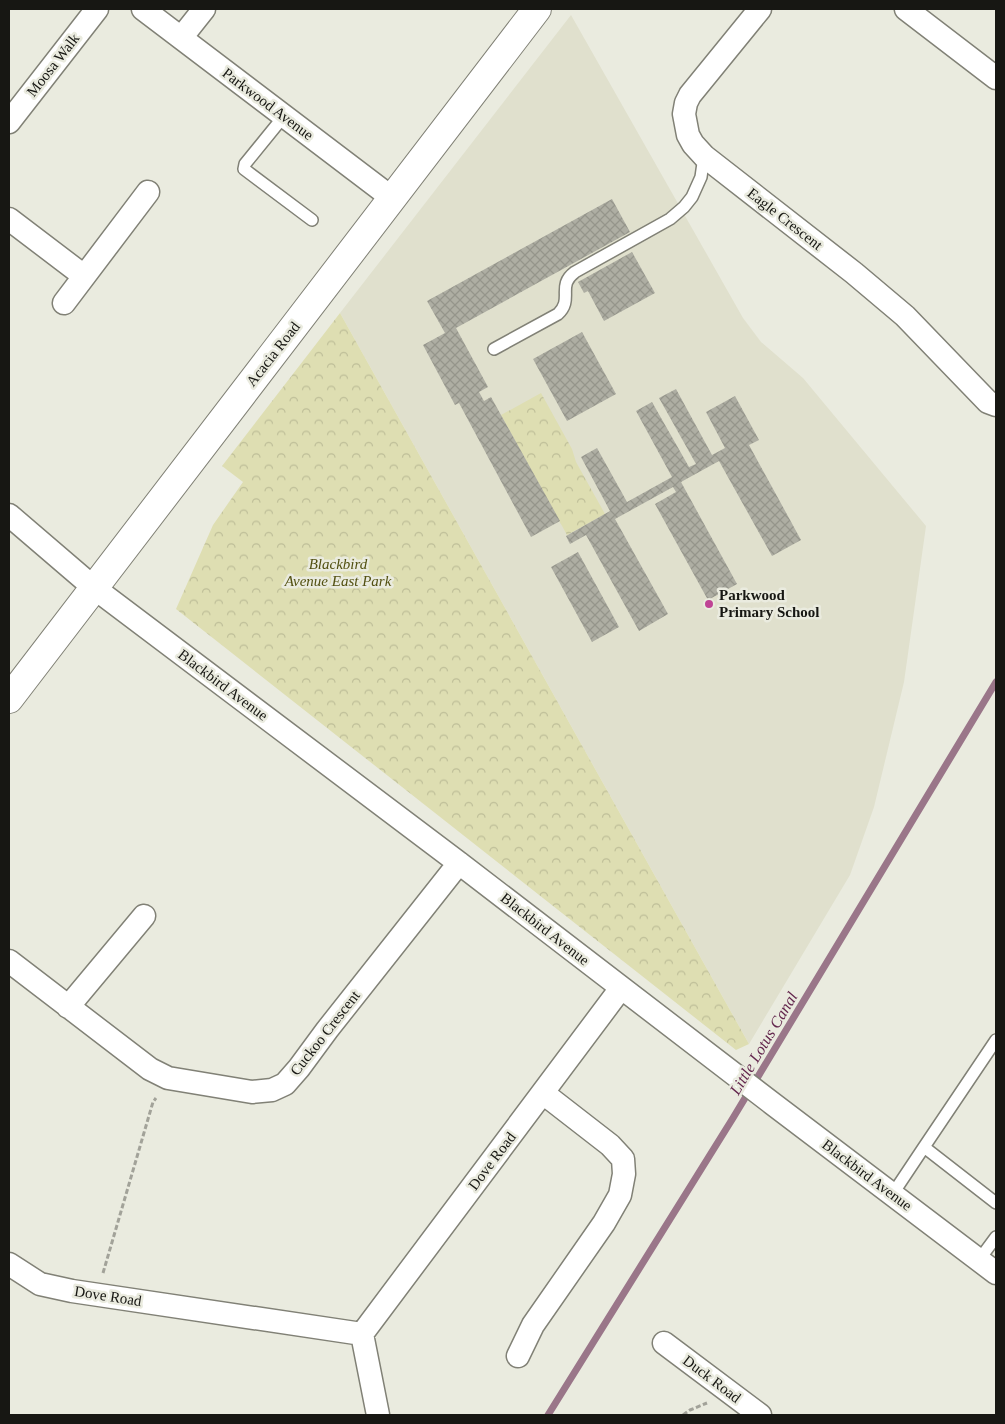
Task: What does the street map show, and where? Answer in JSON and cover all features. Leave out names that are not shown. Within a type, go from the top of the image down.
[{"type":"street","name":"Moosa Walk","points":[[9,122],[98,9]]},
{"type":"street","name":"Parkwood Avenue","points":[[143,9],[392,198]]},
{"type":"street","points":[[181,38],[204,9]]},
{"type":"street","name":"Acacia Road","points":[[9,699],[537,9]]},
{"type":"street","name":"Eagle Crescent","points":[[760,9],[690,95],[686,103],[684,114],[688,134],[693,144],[704,156],[854,273],[905,316],[988,402],[996,405]]},
{"type":"street","points":[[906,9],[996,78]]},
{"type":"street","points":[[64,303],[148,192]]},
{"type":"street","points":[[9,219],[84,276]]},
{"type":"street","name":"Blackbird Avenue","points":[[9,515],[93,587],[459,863],[996,1273]]},
{"type":"street","name":"Cuckoo Crescent","points":[[9,961],[150,1069],[168,1078],[252,1092],[272,1090],[285,1084],[299,1068],[459,863]]},
{"type":"street","points":[[68,1007],[144,916]]},
{"type":"street","name":"Dove Road","points":[[9,1264],[40,1284],[72,1291],[362,1334],[622,988]]},
{"type":"street","points":[[518,1356],[533,1325],[604,1223],[620,1195],[624,1174],[623,1159],[610,1145],[543,1093]]},
{"type":"street","points":[[362,1334],[378,1415]]},
{"type":"street","name":"Duck Road","points":[[664,1343],[760,1415]]},
{"type":"lane","points":[[284,116],[245,164],[244,169],[312,220]]},
{"type":"lane","points":[[494,349],[558,314],[563,309],[566,298],[564,287],[566,282],[575,272],[670,219],[684,207],[692,197],[701,177],[704,156]]},
{"type":"lane","points":[[892,1194],[996,1040]]},
{"type":"lane","points":[[924,1147],[996,1203]]},
{"type":"lane","points":[[979,1260],[996,1237]]},
{"type":"path","points":[[100,1281],[153,1102],[168,1078]]},
{"type":"shaded area","name":"Parkwood Primary School","points":[[571,15],[743,318],[761,342],[803,378],[926,526],[904,682],[874,807],[850,875],[749,1044],[340,313]]},
{"type":"green space","name":"Blackbird Avenue East Park","points":[[340,313],[749,1044],[736,1050],[176,609],[213,525],[243,482],[222,466]]},
{"type":"green space","points":[[541,393],[605,514],[567,535],[501,415]]},
{"type":"building","points":[[612,199],[630,232],[456,328],[488,387],[479,392],[484,401],[491,397],[560,521],[531,537],[459,403],[455,405],[423,345],[445,333],[427,301]]},
{"type":"building","points":[[632,252],[655,293],[604,321],[588,291],[584,293],[578,282]]},
{"type":"building","points":[[582,332],[616,394],[567,421],[533,359]]},
{"type":"building","points":[[676,389],[712,455],[725,448],[706,412],[735,396],[759,440],[749,445],[801,540],[772,556],[719,461],[681,482],[737,584],[708,600],[655,504],[676,492],[673,487],[615,519],[668,614],[639,631],[586,535],[570,544],[566,536],[610,511],[581,457],[597,448],[627,502],[672,477],[636,411],[652,402],[689,467],[696,464],[659,398]]},
{"type":"building","points":[[578,552],[619,627],[592,642],[551,567]]},
{"type":"waterway","name":"Little Lotus Canal","points":[[548,1415],[733,1118],[996,682]]},
{"type":"place","name":"Parkwood Primary School","points":[[709,604]]}]
